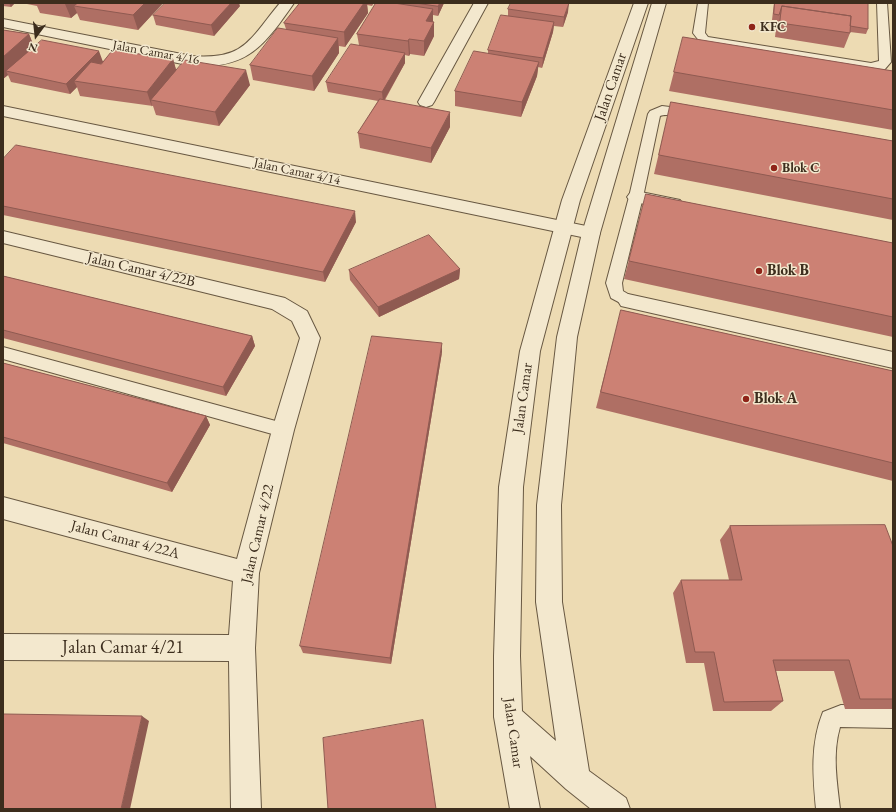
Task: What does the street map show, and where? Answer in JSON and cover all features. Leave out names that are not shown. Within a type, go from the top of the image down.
[{"type":"street","name":"Jalan Camar 4/16","points":[[3,23],[192,61],[215,62],[239,56],[251,46],[287,3]]},
{"type":"street","points":[[426,102],[480,3]]},
{"type":"street","name":"Jalan Camar","points":[[525,809],[508,717],[507,656],[511,487],[530,351],[563,227],[641,3]]},
{"type":"street","name":"Jalan Camar","points":[[576,779],[549,602],[549,505],[567,337],[591,232],[659,3]]},
{"type":"street","name":"Jalan Camar 4/14","points":[[3,111],[591,232]]},
{"type":"street","points":[[636,197],[690,208]]},
{"type":"street","name":"Jalan Camar 4/22B","points":[[3,237],[278,303]]},
{"type":"street","points":[[628,301],[893,360]]},
{"type":"street","name":"Jalan Camar 4/22","points":[[246,809],[242,648],[246,573],[283,430],[310,338],[300,316],[278,303]]},
{"type":"street","name":"Jalan Camar 4/22A","points":[[3,508],[246,573]]},
{"type":"street","name":"Jalan Camar 4/21","points":[[3,647],[242,648]]},
{"type":"street","points":[[508,717],[576,779],[615,809]]},
{"type":"lane","points":[[703,3],[698,33],[704,40],[871,67],[881,66],[885,62],[882,3]]},
{"type":"lane","points":[[628,301],[616,294],[614,283],[636,197],[654,114],[662,110],[682,112]]},
{"type":"lane","points":[[3,353],[283,430]]},
{"type":"lane","points":[[828,809],[824,764],[825,736],[831,720],[841,716],[893,717]]},
{"type":"building","points":[[78,3],[145,3],[133,15],[74,6]]},
{"type":"building","points":[[165,3],[231,3],[211,25],[153,15]]},
{"type":"building","points":[[300,3],[364,3],[344,32],[284,23]]},
{"type":"building","points":[[376,3],[394,3],[433,9],[426,21],[434,22],[424,41],[409,39],[408,41],[357,34]]},
{"type":"building","points":[[416,3],[440,3],[438,6]]},
{"type":"building","points":[[511,3],[569,3],[564,17],[508,9]]},
{"type":"building","points":[[775,3],[868,3],[868,29],[850,26],[851,16],[782,6],[779,15],[774,14]]},
{"type":"building","points":[[782,6],[851,16],[850,33],[780,23]]},
{"type":"building","points":[[501,15],[554,22],[543,58],[488,50]]},
{"type":"building","points":[[278,28],[338,38],[312,76],[250,65]]},
{"type":"building","points":[[3,30],[29,34],[3,57]]},
{"type":"building","points":[[683,37],[893,71],[893,110],[674,72]]},
{"type":"building","points":[[42,40],[99,51],[66,84],[6,71]]},
{"type":"building","points":[[351,44],[405,53],[382,92],[326,82]]},
{"type":"building","points":[[113,50],[173,59],[147,92],[74,81],[91,62],[101,64]]},
{"type":"building","points":[[474,51],[539,62],[522,102],[455,91]]},
{"type":"building","points":[[185,60],[246,70],[215,112],[151,100]]},
{"type":"building","points":[[380,99],[450,112],[431,148],[358,133]]},
{"type":"building","name":"Blok C","points":[[671,102],[893,141],[893,199],[659,155]]},
{"type":"building","points":[[16,145],[355,211],[323,272],[3,206],[3,159]]},
{"type":"building","name":"Blok B","points":[[646,194],[893,243],[893,317],[629,261]]},
{"type":"building","points":[[429,235],[460,269],[378,307],[349,270]]},
{"type":"building","points":[[3,276],[252,336],[223,387],[3,330]]},
{"type":"building","name":"Blok A","points":[[621,310],[893,371],[893,463],[601,392]]},
{"type":"building","points":[[372,336],[442,343],[390,658],[300,646]]},
{"type":"building","points":[[3,363],[206,416],[167,483],[3,437]]},
{"type":"building","points":[[885,525],[893,546],[893,699],[860,699],[849,660],[773,660],[783,701],[724,702],[714,652],[695,652],[681,580],[742,580],[730,526]]},
{"type":"building","points":[[3,714],[142,716],[121,809],[3,809]]},
{"type":"building","points":[[423,720],[436,809],[328,809],[323,738]]},
{"type":"place","name":"KFC","points":[[752,27]]},
{"type":"place","name":"Blok C","points":[[774,168]]},
{"type":"place","name":"Blok B","points":[[759,271]]},
{"type":"place","name":"Blok A","points":[[746,399]]}]
